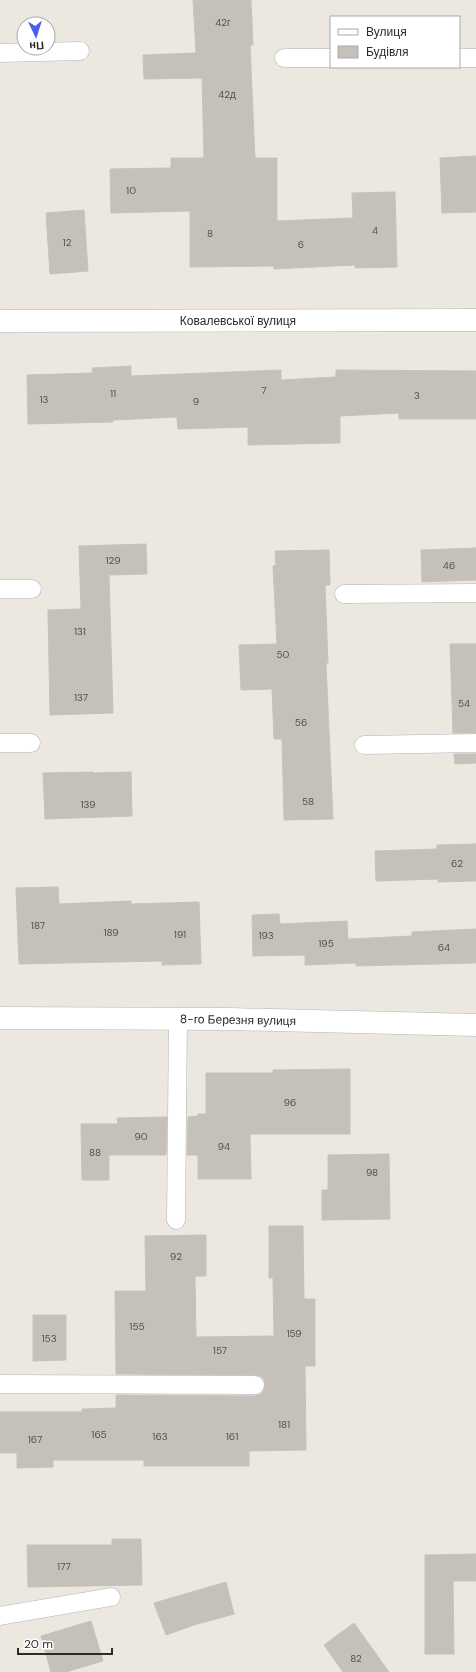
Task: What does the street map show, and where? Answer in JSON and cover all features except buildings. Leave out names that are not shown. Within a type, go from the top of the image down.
[{"type":"street","name":"Ковалевської вулиця","points":[[0,322],[476,320]]},
{"type":"street","name":"8-го Березня вулиця","points":[[0,1018],[178,1018],[476,1025]]},
{"type":"lane","points":[[0,53],[80,51]]},
{"type":"lane","points":[[284,58],[330,58]]},
{"type":"lane","points":[[460,58],[476,58]]},
{"type":"lane","points":[[0,589],[32,589]]},
{"type":"lane","points":[[344,594],[476,593]]},
{"type":"lane","points":[[0,742],[31,743]]},
{"type":"lane","points":[[364,745],[476,743]]},
{"type":"lane","points":[[176,1220],[178,1018]]},
{"type":"lane","points":[[0,1384],[255,1385]]},
{"type":"lane","points":[[0,1616],[111,1597]]}]
